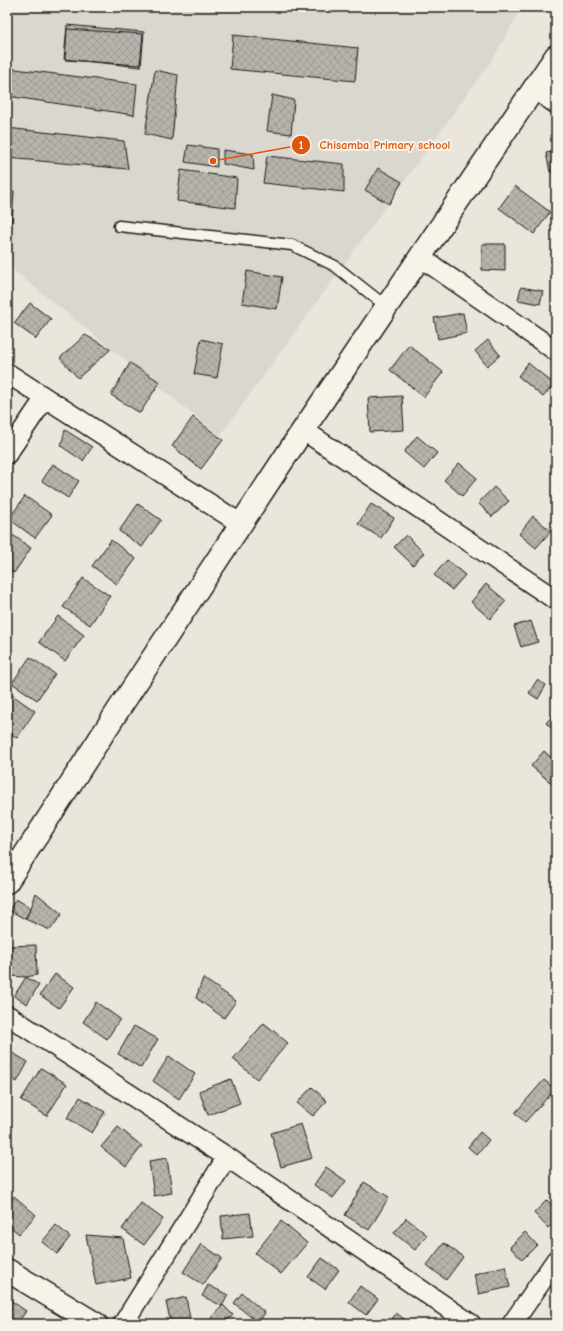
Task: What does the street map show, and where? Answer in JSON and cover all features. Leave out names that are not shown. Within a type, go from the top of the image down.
[{"type":"street","points":[[7,882],[303,430],[536,88],[556,56]]},
{"type":"street","points":[[536,88],[556,102]]},
{"type":"street","points":[[420,257],[556,351]]},
{"type":"street","points":[[7,373],[241,524]]},
{"type":"street","points":[[7,454],[45,398]]},
{"type":"street","points":[[303,430],[556,600]]},
{"type":"street","points":[[7,1015],[227,1157],[471,1324]]},
{"type":"street","points":[[123,1324],[227,1157]]},
{"type":"street","points":[[512,1324],[556,1260]]},
{"type":"street","points":[[7,1270],[96,1324]]},
{"type":"lane","points":[[118,226],[292,245],[335,266],[387,307]]},
{"type":"shaded area","points":[[7,7],[522,7],[494,57],[220,436],[7,265]]},
{"type":"building","points":[[67,25],[144,32],[141,67],[64,59]]},
{"type":"building","points":[[67,29],[143,34],[140,65],[65,60]]},
{"type":"building","points":[[233,35],[358,48],[355,81],[230,69]]},
{"type":"building","points":[[7,68],[137,84],[134,115],[7,96]]},
{"type":"building","points":[[155,70],[178,75],[172,140],[145,134]]},
{"type":"building","points":[[272,95],[294,100],[291,134],[267,131]]},
{"type":"building","points":[[7,128],[124,141],[128,169],[7,158]]},
{"type":"building","points":[[188,145],[217,149],[217,167],[185,162]]},
{"type":"building","points":[[223,150],[253,154],[254,170],[223,164]]},
{"type":"building","points":[[556,151],[556,171],[550,172],[546,153]]},
{"type":"building","points":[[267,156],[344,164],[344,192],[263,183]]},
{"type":"building","points":[[378,168],[402,182],[389,204],[365,190]]},
{"type":"building","points":[[181,170],[237,178],[235,208],[177,201]]},
{"type":"building","points":[[515,186],[550,212],[534,234],[499,208]]},
{"type":"building","points":[[7,191],[14,191],[12,222],[7,224]]},
{"type":"building","points":[[482,244],[505,244],[505,271],[482,270]]},
{"type":"building","points":[[247,271],[282,277],[277,309],[242,303]]},
{"type":"building","points":[[521,287],[543,291],[540,304],[518,300]]},
{"type":"building","points":[[30,303],[51,319],[36,339],[14,323]]},
{"type":"building","points":[[463,313],[467,333],[438,339],[434,318]]},
{"type":"building","points":[[85,335],[111,349],[78,378],[60,358]]},
{"type":"building","points":[[201,339],[223,344],[217,378],[194,374]]},
{"type":"building","points":[[488,340],[500,355],[487,366],[475,351]]},
{"type":"building","points":[[409,345],[443,372],[424,397],[390,370]]},
{"type":"building","points":[[130,363],[160,382],[140,413],[111,395]]},
{"type":"building","points":[[528,363],[554,384],[543,397],[518,376]]},
{"type":"building","points":[[402,396],[404,430],[370,432],[368,398]]},
{"type":"building","points":[[193,417],[223,440],[201,469],[172,446]]},
{"type":"building","points":[[65,430],[92,447],[83,461],[61,446]]},
{"type":"building","points":[[417,436],[437,453],[424,469],[404,452]]},
{"type":"building","points":[[459,463],[477,478],[462,496],[444,480]]},
{"type":"building","points":[[53,464],[79,481],[68,498],[42,481]]},
{"type":"building","points":[[494,487],[509,501],[492,517],[478,503]]},
{"type":"building","points":[[25,496],[52,515],[35,538],[9,519]]},
{"type":"building","points":[[138,504],[161,520],[142,547],[119,531]]},
{"type":"building","points":[[371,504],[394,518],[381,538],[358,524]]},
{"type":"building","points":[[533,516],[551,531],[536,548],[519,534]]},
{"type":"building","points":[[7,531],[31,548],[14,573],[7,568]]},
{"type":"building","points":[[406,535],[424,553],[413,565],[394,547]]},
{"type":"building","points":[[111,540],[136,559],[117,584],[92,566]]},
{"type":"building","points":[[447,560],[465,575],[452,590],[434,575]]},
{"type":"building","points":[[83,578],[110,596],[90,625],[63,607]]},
{"type":"building","points":[[486,584],[506,601],[490,619],[471,602]]},
{"type":"building","points":[[58,616],[84,635],[65,661],[39,642]]},
{"type":"building","points":[[531,621],[538,642],[521,647],[514,626]]},
{"type":"building","points":[[30,657],[55,674],[37,700],[12,683]]},
{"type":"building","points":[[537,680],[546,685],[538,699],[529,693]]},
{"type":"building","points":[[8,692],[35,711],[17,738],[7,731]]},
{"type":"building","points":[[556,712],[556,732],[546,723]]},
{"type":"building","points":[[544,751],[556,762],[556,787],[531,766]]},
{"type":"building","points":[[36,893],[62,914],[50,930],[25,919],[31,908]]},
{"type":"building","points":[[16,899],[31,908],[25,919],[9,910]]},
{"type":"building","points":[[36,945],[37,975],[26,977],[7,976],[7,946]]},
{"type":"building","points":[[55,974],[74,987],[59,1008],[40,995]]},
{"type":"building","points":[[26,977],[39,985],[27,1004],[14,996]]},
{"type":"building","points":[[203,978],[236,1001],[224,1018],[196,998]]},
{"type":"building","points":[[96,1002],[120,1019],[107,1039],[83,1022]]},
{"type":"building","points":[[264,1023],[288,1043],[257,1079],[233,1059]]},
{"type":"building","points":[[134,1026],[158,1039],[141,1068],[118,1054]]},
{"type":"building","points":[[9,1051],[28,1062],[17,1082],[7,1076],[7,1055]]},
{"type":"building","points":[[169,1056],[195,1074],[179,1099],[153,1081]]},
{"type":"building","points":[[41,1068],[67,1084],[47,1116],[21,1100]]},
{"type":"building","points":[[231,1079],[240,1103],[208,1115],[199,1091]]},
{"type":"building","points":[[544,1080],[555,1089],[525,1122],[515,1113]]},
{"type":"building","points":[[312,1087],[327,1101],[313,1116],[297,1103]]},
{"type":"building","points":[[80,1097],[105,1112],[92,1133],[67,1118]]},
{"type":"building","points":[[301,1124],[312,1158],[281,1167],[271,1133]]},
{"type":"building","points":[[118,1127],[142,1146],[126,1167],[101,1147]]},
{"type":"building","points":[[480,1132],[489,1140],[477,1155],[468,1147]]},
{"type":"building","points":[[167,1158],[172,1193],[154,1196],[149,1161]]},
{"type":"building","points":[[326,1167],[346,1181],[333,1198],[314,1185]]},
{"type":"building","points":[[364,1182],[389,1197],[369,1230],[345,1215]]},
{"type":"building","points":[[14,1196],[36,1215],[19,1234],[7,1224],[7,1209]]},
{"type":"building","points":[[547,1200],[556,1209],[556,1220],[548,1228],[534,1213]]},
{"type":"building","points":[[141,1203],[163,1219],[144,1245],[122,1229]]},
{"type":"building","points":[[250,1213],[253,1236],[223,1239],[221,1216]]},
{"type":"building","points":[[406,1218],[427,1235],[415,1250],[394,1233]]},
{"type":"building","points":[[281,1221],[307,1243],[281,1274],[255,1253]]},
{"type":"building","points":[[56,1225],[70,1237],[57,1254],[42,1242]]},
{"type":"building","points":[[525,1232],[537,1245],[522,1260],[510,1247]]},
{"type":"building","points":[[86,1235],[123,1238],[131,1278],[96,1285]]},
{"type":"building","points":[[444,1243],[463,1257],[446,1280],[427,1265]]},
{"type":"building","points":[[201,1244],[222,1258],[203,1285],[183,1272]]},
{"type":"building","points":[[322,1258],[339,1270],[325,1289],[308,1277]]},
{"type":"building","points":[[505,1266],[510,1287],[479,1294],[474,1274]]},
{"type":"building","points":[[208,1285],[228,1295],[222,1306],[202,1296]]},
{"type":"building","points":[[360,1286],[378,1299],[366,1315],[349,1302]]},
{"type":"building","points":[[242,1293],[265,1313],[258,1323],[234,1303]]},
{"type":"building","points":[[186,1297],[191,1324],[171,1324],[166,1302]]},
{"type":"building","points":[[7,1298],[26,1311],[17,1324],[7,1324]]},
{"type":"building","points":[[223,1305],[233,1315],[224,1324],[217,1324],[211,1318]]},
{"type":"building","points":[[396,1313],[411,1324],[389,1324]]},
{"type":"building","points":[[52,1319],[53,1324],[27,1323]]},
{"type":"place","name":"Chisamba Primary school","points":[[213,161]]}]
